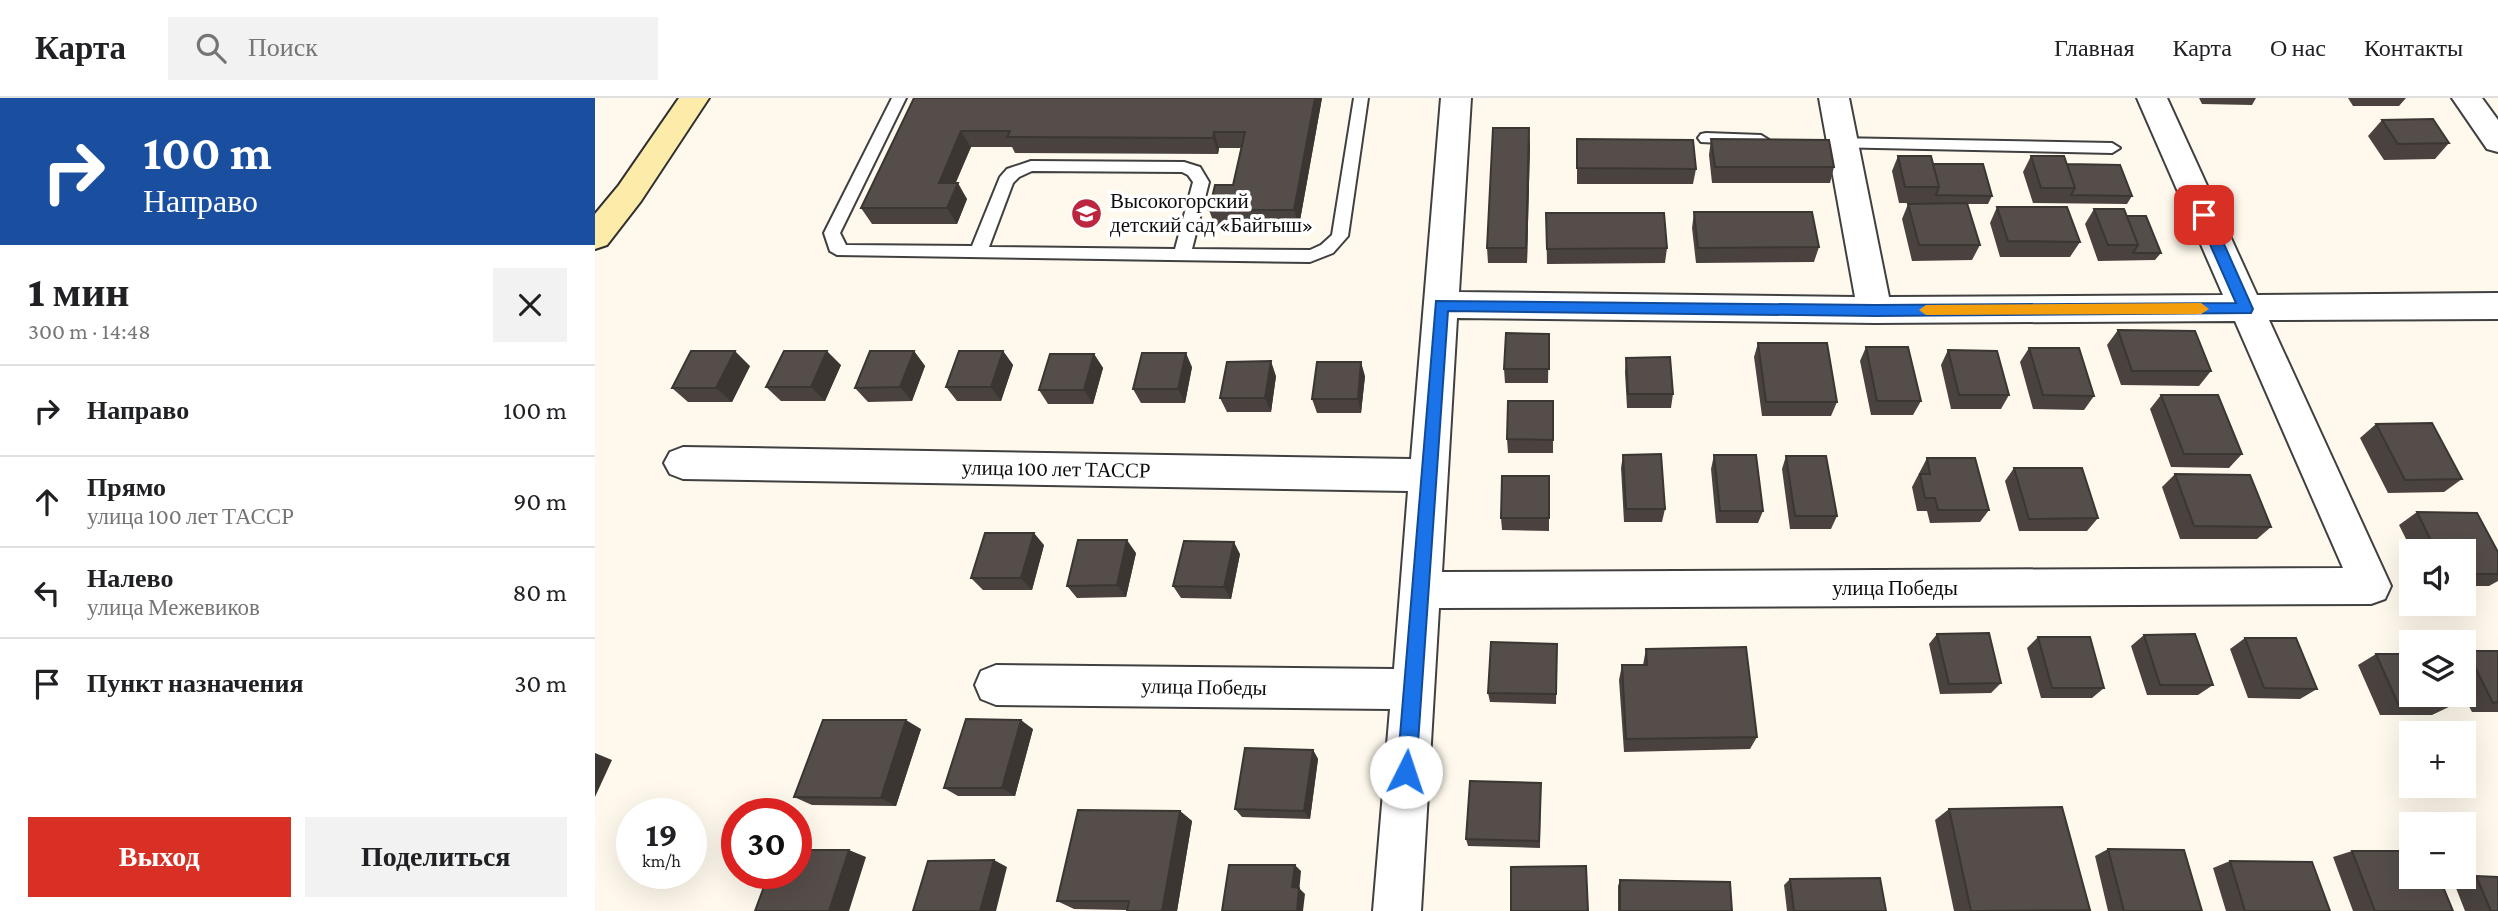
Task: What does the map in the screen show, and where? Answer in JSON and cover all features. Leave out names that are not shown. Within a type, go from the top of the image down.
[{"type":"street","points":[[595,237],[630,193],[694,98]]},
{"type":"street","points":[[1397,911],[1456,98]]},
{"type":"street","points":[[1835,98],[1829,143],[1875,310]]},
{"type":"street","points":[[2151,98],[2246,309]]},
{"type":"street","points":[[2467,98],[2498,142]]},
{"type":"street","points":[[1441,305],[1875,310],[2498,306]]},
{"type":"street","name":"улица Победы","points":[[1419,590],[2371,586],[2246,309]]},
{"type":"street","name":"улица 100 лет ТАССР","points":[[683,463],[1428,475]]},
{"type":"street","name":"улица Победы","points":[[996,685],[1412,689]]},
{"type":"lane","points":[[899,98],[832,233],[832,241],[843,251],[1310,256],[1334,245],[1340,236],[1361,98]]},
{"type":"lane","points":[[1706,138],[1774,141]]},
{"type":"lane","points":[[1829,143],[2112,148]]},
{"type":"lane","points":[[978,253],[1006,181],[1013,173],[1031,166],[1184,167],[1194,171],[1201,182],[1182,255]]},
{"type":"building","points":[[914,98],[1315,98],[1294,210],[1209,210],[1215,185],[1233,185],[1245,132],[1214,132],[1213,138],[1007,137],[1010,131],[961,131],[939,183],[958,183],[947,208],[861,208]]},
{"type":"building","points":[[2433,119],[2449,143],[2398,144],[2382,120]]},
{"type":"building","points":[[1493,128],[1529,128],[1526,248],[1487,248]]},
{"type":"building","points":[[1577,139],[1693,140],[1696,169],[1577,168]]},
{"type":"building","points":[[1711,139],[1829,140],[1834,167],[1715,167]]},
{"type":"building","points":[[1898,156],[1931,156],[1939,187],[1905,187]]},
{"type":"building","points":[[2031,156],[2064,156],[2075,188],[2041,188]]},
{"type":"building","points":[[1933,164],[1983,164],[1992,196],[1936,195],[1939,187]]},
{"type":"building","points":[[2067,164],[2120,165],[2132,196],[2071,195],[2075,188]]},
{"type":"building","points":[[1967,203],[1980,245],[1919,245],[1908,204]]},
{"type":"building","points":[[1997,207],[2067,207],[2080,242],[2008,241]]},
{"type":"building","points":[[2094,209],[2124,209],[2138,245],[2108,245]]},
{"type":"building","points":[[1694,212],[1812,212],[1819,247],[1698,248]]},
{"type":"building","points":[[1546,213],[1664,213],[1667,248],[1547,249]]},
{"type":"building","points":[[2127,216],[2146,216],[2161,253],[2133,253],[2138,245]]},
{"type":"building","points":[[2118,330],[2195,331],[2211,371],[2132,371]]},
{"type":"building","points":[[1506,333],[1549,334],[1549,369],[1504,369]]},
{"type":"building","points":[[1758,343],[1827,343],[1837,402],[1766,402]]},
{"type":"building","points":[[1866,347],[1908,347],[1921,401],[1877,401]]},
{"type":"building","points":[[2029,348],[2079,348],[2094,396],[2043,395]]},
{"type":"building","points":[[1948,350],[1997,351],[2009,395],[1959,395]]},
{"type":"building","points":[[691,351],[735,351],[716,388],[672,388]]},
{"type":"building","points":[[784,351],[827,351],[811,387],[766,387]]},
{"type":"building","points":[[870,351],[914,351],[900,387],[855,388]]},
{"type":"building","points":[[959,351],[1003,351],[991,387],[946,387]]},
{"type":"building","points":[[1142,353],[1186,353],[1178,389],[1133,389]]},
{"type":"building","points":[[1050,354],[1094,354],[1084,390],[1039,390]]},
{"type":"building","points":[[1670,357],[1673,394],[1628,394],[1626,358]]},
{"type":"building","points":[[1271,361],[1265,398],[1220,398],[1227,362]]},
{"type":"building","points":[[1317,362],[1361,362],[1358,399],[1312,399]]},
{"type":"building","points":[[2161,395],[2218,395],[2242,454],[2184,454]]},
{"type":"building","points":[[1508,401],[1553,401],[1553,440],[1507,439]]},
{"type":"building","points":[[2432,423],[2462,479],[2405,480],[2376,424]]},
{"type":"building","points":[[1661,454],[1665,509],[1626,509],[1623,455]]},
{"type":"building","points":[[1714,455],[1756,455],[1763,511],[1720,511]]},
{"type":"building","points":[[1786,456],[1826,456],[1837,516],[1795,516]]},
{"type":"building","points":[[1927,458],[1975,458],[1989,510],[1938,510],[1935,498],[1925,498],[1920,474],[1930,474]]},
{"type":"building","points":[[2014,468],[2082,468],[2098,518],[2029,519]]},
{"type":"building","points":[[2175,474],[2250,475],[2271,527],[2194,526]]},
{"type":"building","points":[[1502,476],[1549,476],[1549,518],[1501,518]]},
{"type":"building","points":[[2417,512],[2477,513],[2498,552],[2498,574],[2476,574],[2476,539],[2430,539]]},
{"type":"building","points":[[985,533],[1034,533],[1021,578],[971,578]]},
{"type":"building","points":[[1078,540],[1127,540],[1117,585],[1067,586]]},
{"type":"building","points":[[1184,541],[1234,542],[1224,587],[1173,586]]},
{"type":"building","points":[[1989,633],[2001,683],[1949,684],[1937,634]]},
{"type":"building","points":[[2195,634],[2213,685],[2160,685],[2144,635]]},
{"type":"building","points":[[2038,637],[2090,637],[2104,688],[2052,688]]},
{"type":"building","points":[[2245,638],[2296,638],[2317,689],[2264,688]]},
{"type":"building","points":[[1491,642],[1557,644],[1556,694],[1488,693]]},
{"type":"building","points":[[1746,647],[1757,737],[1626,739],[1622,665],[1647,665],[1646,649]]},
{"type":"building","points":[[2476,651],[2498,651],[2498,702],[2493,703],[2476,669]]},
{"type":"building","points":[[2376,654],[2399,654],[2399,706]]},
{"type":"building","points":[[966,719],[1021,720],[1002,788],[944,788]]},
{"type":"building","points":[[823,720],[906,720],[881,798],[794,797]]},
{"type":"building","points":[[1245,748],[1313,750],[1304,811],[1235,809]]},
{"type":"building","points":[[1470,781],[1541,783],[1539,841],[1466,839]]},
{"type":"building","points":[[2062,807],[2090,910],[1971,911],[1949,809]]},
{"type":"building","points":[[1078,810],[1180,811],[1162,911],[1127,911],[1129,901],[1057,901]]},
{"type":"building","points":[[2108,849],[2184,850],[2202,911],[2124,911]]},
{"type":"building","points":[[812,850],[849,850],[829,911],[755,911],[763,889],[812,889]]},
{"type":"building","points":[[2352,851],[2399,851],[2399,889],[2444,889],[2453,911],[2375,911]]},
{"type":"building","points":[[994,860],[980,911],[913,911],[928,861]]},
{"type":"building","points":[[2230,861],[2312,862],[2330,911],[2245,911]]},
{"type":"building","points":[[1229,865],[1295,865],[1292,887],[1299,888],[1297,911],[1222,911]]},
{"type":"building","points":[[1586,866],[1588,911],[1511,911],[1511,867]]},
{"type":"building","points":[[2476,876],[2498,877],[2498,911],[2491,911]]},
{"type":"building","points":[[1880,878],[1886,911],[1794,911],[1790,879]]},
{"type":"building","points":[[1620,880],[1730,882],[1732,911],[1620,911]]},
{"type":"slow traffic","points":[[1926,310],[2201,309]]},
{"type":"place","name":"Высокогорский детский сад «Байгыш»","points":[[1087,213]]},
{"type":"route","points":[[1406,772],[1441,305],[1875,310],[2246,309],[2204,215]]}]
